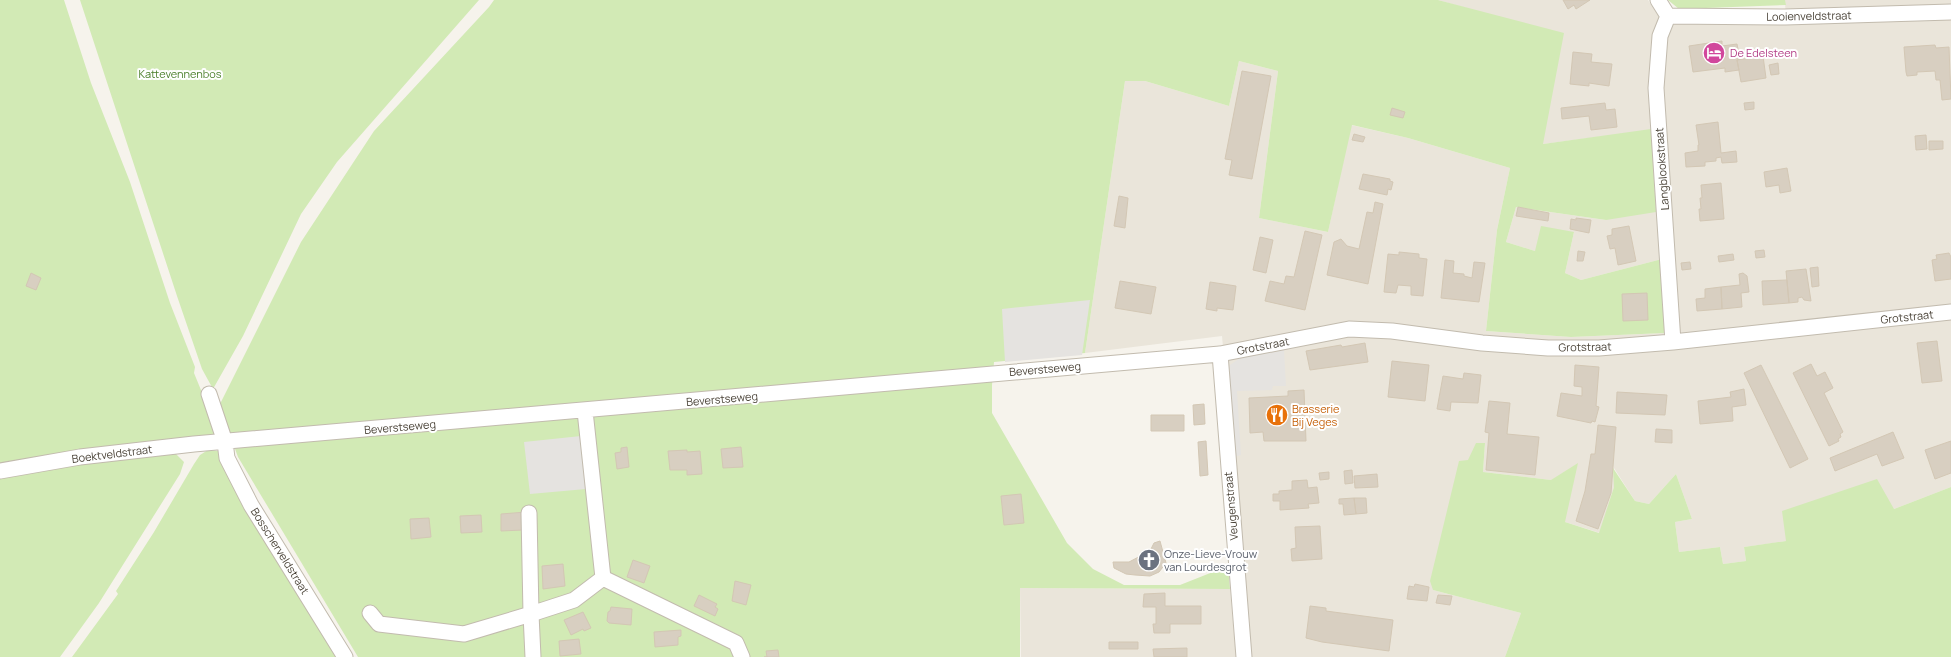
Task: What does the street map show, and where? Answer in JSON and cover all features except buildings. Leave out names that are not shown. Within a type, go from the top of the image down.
[{"type":"street","points":[[1658,0],[1668,16]]},
{"type":"street","name":"Looienveldstraat","points":[[1668,16],[1785,17],[1951,12]]},
{"type":"street","name":"Langblookstraat","points":[[1668,16],[1660,36],[1656,88],[1674,342]]},
{"type":"street","name":"Grotstraat","points":[[1220,354],[1349,329],[1392,331],[1482,343],[1548,348],[1599,348],[1674,342],[1951,312]]},
{"type":"street","name":"Beverstseweg","points":[[225,442],[1220,354]]},
{"type":"street","name":"Veugenstraat","points":[[1220,354],[1244,657]]},
{"type":"street","name":"Bosscherveldstraat","points":[[209,394],[225,442],[227,458],[251,504],[345,657]]},
{"type":"street","points":[[585,411],[603,578]]},
{"type":"street","name":"Boektveldstraat","points":[[0,472],[80,457],[225,442]]},
{"type":"street","points":[[529,513],[533,657]]},
{"type":"street","points":[[370,613],[379,624],[464,634],[574,600],[603,578]]},
{"type":"street","points":[[603,578],[736,643],[742,657]]},
{"type":"shaded area","points":[[1438,0],[1648,0],[1661,20],[1786,25],[1785,0],[1951,0],[1951,487],[1894,509],[1787,541],[1744,547],[1746,561],[1723,564],[1720,547],[1679,552],[1675,522],[1692,519],[1676,474],[1649,504],[1635,501],[1614,468],[1614,487],[1600,533],[1565,522],[1551,480],[1483,472],[1485,443],[1433,590],[1521,613],[1505,657],[1251,657],[1222,336],[1085,353],[1125,81],[1145,81],[1229,106],[1239,61],[1278,71],[1259,218],[1328,232],[1351,125],[1408,138],[1510,168],[1497,230],[1486,331],[1571,337],[1665,333],[1662,259],[1581,280],[1565,273],[1574,232],[1535,251],[1506,242],[1516,207],[1606,220],[1651,130],[1543,144],[1487,14]]},
{"type":"shaded area","points":[[1090,300],[1082,355],[1005,362],[1002,309]]},
{"type":"shaded area","points":[[1284,350],[1286,386],[1273,386],[1272,390],[1237,391],[1241,455],[1233,457],[1229,377],[1230,365],[1240,358]]},
{"type":"shaded area","points":[[581,436],[586,489],[530,494],[524,442]]},
{"type":"shaded area","points":[[1020,588],[1230,589],[1236,657],[1021,657]]},
{"type":"green space","points":[[0,0],[64,0],[91,83],[130,182],[170,303],[195,367],[194,373],[203,395],[215,435],[0,465]]},
{"type":"green space","name":"Kattevennenbos","points":[[80,0],[479,0],[337,162],[301,214],[243,336],[213,389],[202,369],[177,296]]},
{"type":"green space","points":[[494,0],[1438,0],[1564,33],[1543,144],[1651,129],[1656,212],[1606,220],[1516,207],[1506,242],[1535,251],[1541,226],[1574,232],[1565,273],[1581,280],[1662,259],[1665,333],[1571,337],[1486,331],[1497,230],[1510,168],[1408,138],[1352,125],[1328,232],[1259,218],[1278,71],[1239,61],[1229,106],[1145,81],[1125,81],[1085,353],[994,362],[992,413],[1067,543],[1093,569],[1124,585],[1180,585],[1228,566],[1230,589],[1020,588],[1020,657],[358,657],[238,457],[219,406],[301,242],[374,131]]},
{"type":"green space","points":[[1668,0],[1785,0],[1786,5],[1679,9]]},
{"type":"green space","points":[[1476,443],[1485,443],[1483,472],[1551,480],[1578,463],[1565,522],[1599,533],[1614,487],[1613,468],[1635,501],[1649,504],[1676,474],[1692,519],[1675,522],[1679,552],[1720,547],[1723,564],[1746,561],[1744,547],[1786,541],[1782,511],[1877,479],[1894,509],[1951,487],[1951,657],[1505,657],[1521,613],[1433,590],[1430,581],[1459,461],[1468,460]]},
{"type":"green space","points":[[208,450],[218,451],[222,454],[337,657],[72,657],[118,594],[116,591],[154,532],[194,464],[200,455]]},
{"type":"green space","points":[[175,453],[184,462],[180,474],[99,603],[60,657],[0,657],[0,477],[100,460]]},
{"type":"place","name":"De Edelsteen","points":[[1714,53]]},
{"type":"place","name":"Brasserie Bij Veges","points":[[1277,415]]},
{"type":"place","name":"Onze-Lieve-Vrouw van Lourdesgrot","points":[[1149,560]]}]
